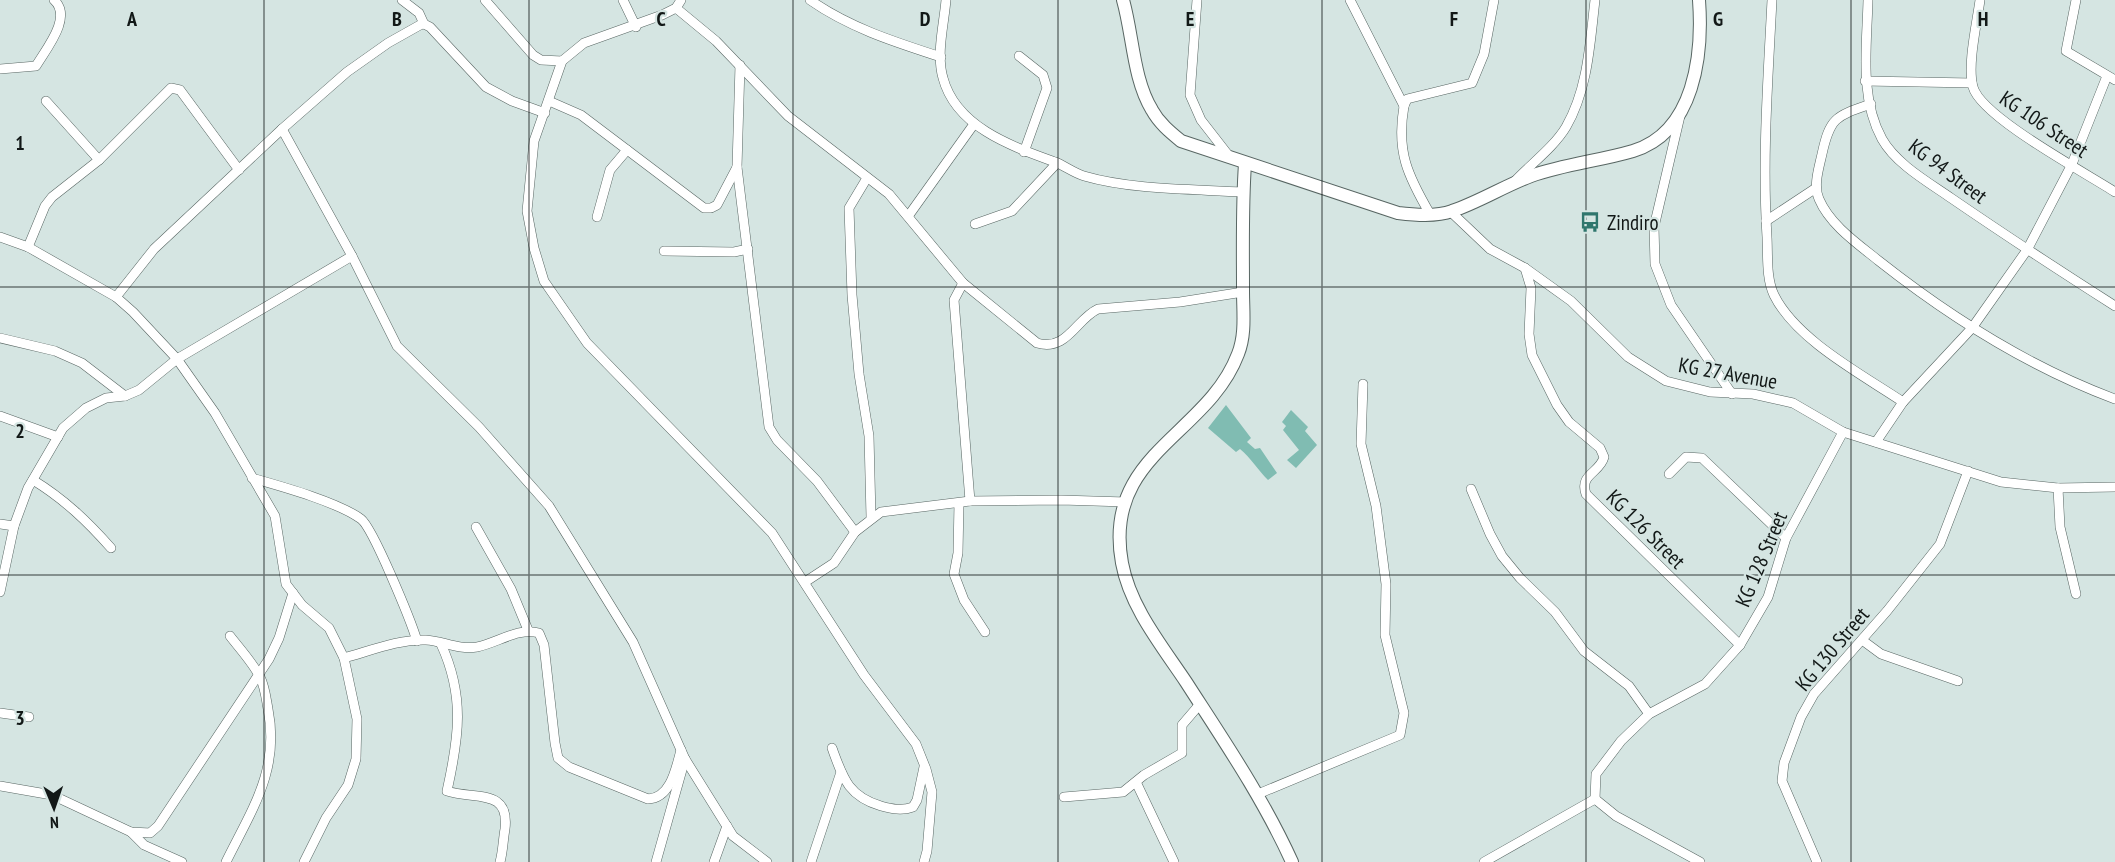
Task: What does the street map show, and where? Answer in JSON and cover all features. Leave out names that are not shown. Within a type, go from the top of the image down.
[{"type":"main road","points":[[1123,0],[1143,88],[1151,110],[1164,127],[1181,141],[1398,213],[1430,214],[1451,212],[1513,183],[1557,167],[1635,150],[1668,129],[1690,92],[1697,66],[1701,33],[1699,0]]},
{"type":"main road","points":[[1245,164],[1243,339],[1238,356],[1208,403],[1151,455],[1135,479],[1126,502],[1120,539],[1122,564],[1130,590],[1148,624],[1258,794],[1292,862]]},
{"type":"street","points":[[0,69],[36,66],[62,19],[60,8],[54,0]]},
{"type":"street","points":[[402,0],[419,13],[424,24],[486,87],[512,101],[545,113]]},
{"type":"street","points":[[485,0],[533,55],[541,60],[562,61]]},
{"type":"street","points":[[623,0],[636,27]]},
{"type":"street","points":[[810,0],[823,9],[876,35],[941,57]]},
{"type":"street","points":[[823,9],[830,0]]},
{"type":"street","points":[[946,0],[941,57],[942,76],[951,100],[974,124],[1024,152],[1057,163],[1084,176],[1115,181],[1243,192]]},
{"type":"street","points":[[1197,0],[1190,95],[1201,120],[1230,158]]},
{"type":"street","points":[[1350,0],[1404,106]]},
{"type":"street","points":[[1430,214],[1410,180],[1401,152],[1404,106],[1407,99],[1418,95],[1472,83],[1484,54],[1494,0]]},
{"type":"street","points":[[1513,183],[1556,140],[1570,117],[1581,92],[1588,59],[1595,0]]},
{"type":"street","points":[[1772,0],[1764,127],[1769,278],[1774,295],[1788,315],[1808,336],[1903,402]]},
{"type":"street","name":"KG 94 Street","points":[[1868,0],[1865,81],[1878,129],[1891,151],[1917,174],[2027,250],[2115,306]]},
{"type":"street","points":[[1865,81],[1972,83],[1980,0]]},
{"type":"street","points":[[1876,442],[1903,402],[1972,328],[2027,250],[2072,164],[2111,78],[2066,51],[2076,0]]},
{"type":"street","points":[[924,862],[932,792],[915,744],[864,675],[772,533],[587,343],[544,281],[527,211],[534,141],[562,61],[584,44],[636,27],[679,4],[788,116],[889,194],[963,282],[1029,337],[1042,345],[1052,345],[1065,339],[1088,314],[1098,309],[1180,302],[1243,292]]},
{"type":"street","points":[[116,297],[154,249],[282,129],[347,72],[388,43],[424,24]]},
{"type":"street","points":[[1019,56],[1043,75],[1047,88],[1024,152]]},
{"type":"street","points":[[740,65],[737,167],[769,427],[777,440],[817,481],[855,532]]},
{"type":"street","name":"KG 106 Street","points":[[1972,83],[1975,94],[1995,115],[2115,192]]},
{"type":"street","points":[[28,247],[45,206],[99,160],[175,87],[180,90],[239,170]]},
{"type":"street","points":[[46,101],[99,160]]},
{"type":"street","points":[[549,101],[581,115],[704,208],[717,205],[737,167]]},
{"type":"street","points":[[1871,104],[1841,114],[1832,120],[1827,130],[1816,188],[1823,207],[1844,231],[1905,282],[1972,328],[2059,375],[2115,399]]},
{"type":"street","points":[[1680,112],[1654,226],[1655,264],[1671,305],[1732,394]]},
{"type":"street","points":[[909,215],[974,124]]},
{"type":"street","points":[[282,129],[352,256],[397,346],[479,427],[555,515],[633,642],[683,754],[733,836],[767,862]]},
{"type":"street","points":[[597,217],[610,170],[627,150]]},
{"type":"street","points":[[975,224],[1012,211],[1057,163]]},
{"type":"street","points":[[867,178],[849,208],[853,306],[859,374],[869,436],[871,517]]},
{"type":"street","points":[[1766,221],[1816,188]]},
{"type":"street","name":"KG 27 Avenue","points":[[1451,212],[1490,249],[1525,268],[1571,301],[1628,357],[1653,374],[1681,387],[1732,394],[1753,394],[1793,403],[1843,432],[2001,482],[2058,488],[2115,487]]},
{"type":"street","points":[[0,237],[28,247],[116,297],[134,312],[177,359],[214,413],[274,516],[286,584],[302,605],[329,628],[344,658],[357,719],[356,759],[348,784],[326,818],[304,862]]},
{"type":"street","points":[[664,250],[734,252],[748,249]]},
{"type":"street","points":[[0,592],[14,526],[33,480],[63,428],[86,408],[106,398],[125,396],[139,390],[177,359],[352,256]]},
{"type":"street","name":"KG 126 Street","points":[[1525,268],[1531,288],[1529,334],[1532,355],[1569,423],[1600,448],[1604,457],[1584,482],[1586,494],[1740,645]]},
{"type":"street","points":[[963,282],[954,300],[970,501]]},
{"type":"street","points":[[0,338],[56,351],[82,363],[125,396]]},
{"type":"street","points":[[1258,794],[1400,735],[1403,725],[1404,713],[1385,635],[1386,584],[1376,506],[1361,444],[1364,384]]},
{"type":"street","points":[[0,416],[58,437]]},
{"type":"street","name":"KG 128 Street","points":[[1595,799],[1594,784],[1599,767],[1649,714],[1705,684],[1740,645],[1768,597],[1786,538],[1843,432]]},
{"type":"street","points":[[1669,474],[1686,457],[1702,458],[1786,538]]},
{"type":"street","name":"KG 130 Street","points":[[1817,862],[1788,800],[1782,781],[1782,772],[1801,717],[1814,694],[1862,640],[1940,544],[1968,471]]},
{"type":"street","points":[[252,478],[314,498],[362,520],[405,605],[417,641]]},
{"type":"street","points":[[33,480],[57,494],[82,514],[111,548]]},
{"type":"street","points":[[2058,488],[2060,527],[2076,594]]},
{"type":"street","points":[[1472,489],[1490,534],[1520,578],[1555,612],[1584,651],[1629,686],[1649,714]]},
{"type":"street","points":[[805,582],[834,563],[855,532],[871,517],[881,512],[970,501],[1126,502]]},
{"type":"street","points":[[959,503],[958,553],[954,574],[964,600],[985,632]]},
{"type":"street","points":[[0,524],[14,526]]},
{"type":"street","points":[[476,527],[511,589],[528,630]]},
{"type":"street","points":[[131,832],[150,833],[158,826],[259,676],[279,638],[293,593]]},
{"type":"street","points":[[344,658],[417,641],[427,640],[441,644],[475,647],[528,630],[539,633],[544,645],[558,758],[569,767],[648,799],[663,795],[683,754]]},
{"type":"street","points":[[226,862],[268,774],[272,755],[269,716],[259,676],[230,636]]},
{"type":"street","points":[[1862,640],[1881,654],[1958,681]]},
{"type":"street","points":[[441,644],[453,677],[459,724],[447,791],[488,798],[501,803],[507,813],[500,862]]},
{"type":"street","points":[[1064,797],[1123,792],[1182,753],[1182,725],[1200,704]]},
{"type":"street","points":[[0,713],[29,717]]},
{"type":"street","points":[[832,748],[841,772],[858,797],[891,808],[913,807],[917,800],[924,765]]},
{"type":"street","points":[[656,862],[683,754]]},
{"type":"street","points":[[811,862],[841,772]]},
{"type":"street","points":[[1136,782],[1174,862]]},
{"type":"street","points":[[0,786],[52,795],[131,832],[144,844],[182,862]]},
{"type":"street","points":[[1484,862],[1595,799],[1616,816],[1700,862]]},
{"type":"street","points":[[714,862],[727,826]]},
{"type":"green space","points":[[1226,405],[1251,438],[1247,442],[1255,449],[1260,448],[1277,473],[1268,480],[1240,449],[1236,452],[1208,428]]},
{"type":"green space","points":[[1291,410],[1308,427],[1305,431],[1317,445],[1296,468],[1287,460],[1299,450],[1283,430],[1286,426],[1282,422]]},
{"type":"place","name":"Zindiro","points":[[1590,222]]}]
